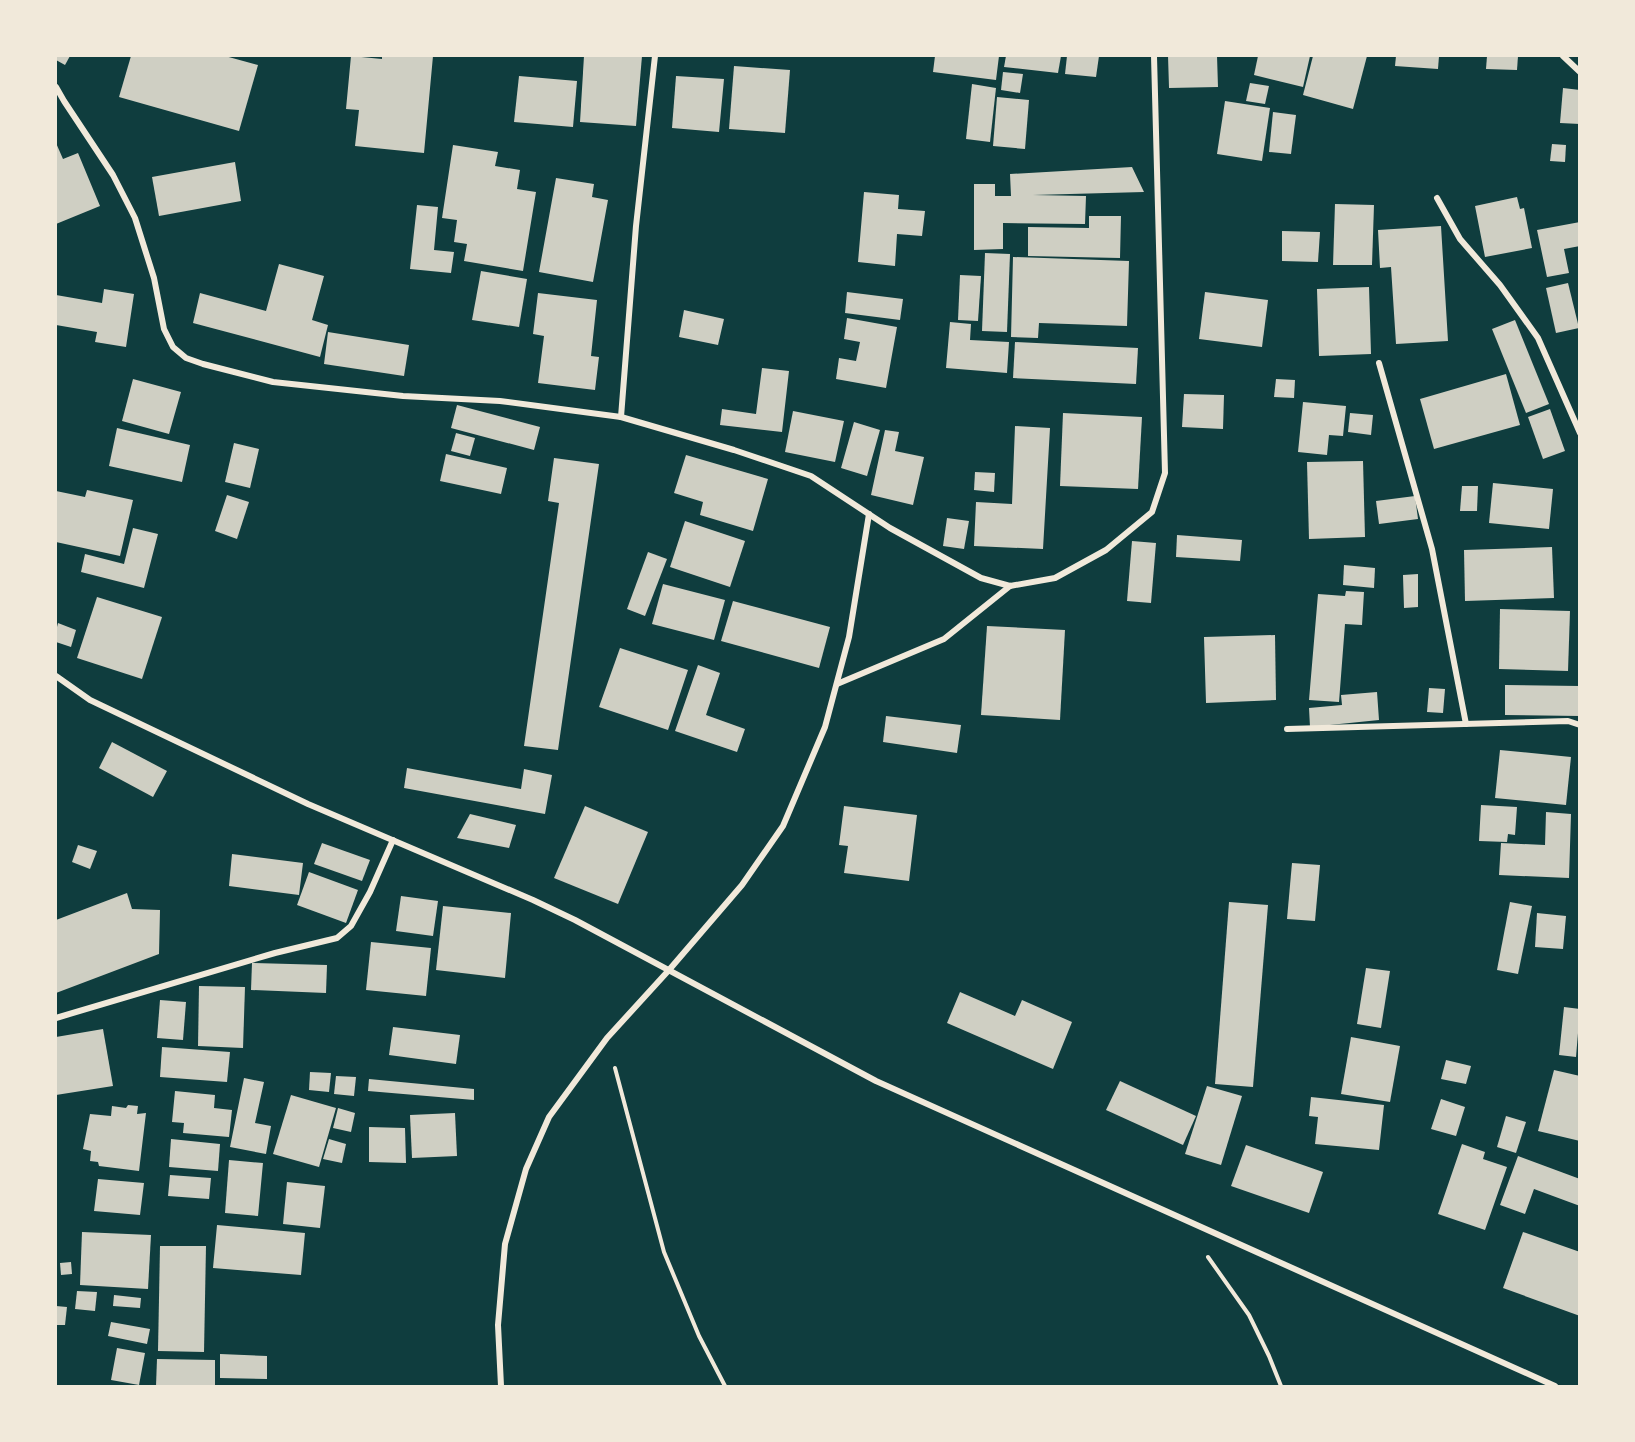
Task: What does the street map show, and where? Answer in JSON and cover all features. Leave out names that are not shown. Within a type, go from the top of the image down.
[{"type":"street","points":[[621,417],[636,226],[656,56]]},
{"type":"street","points":[[56,87],[113,174],[135,218],[154,278],[164,329],[173,347],[186,358],[273,382],[403,396],[500,401],[621,417],[734,450],[811,476],[890,528],[981,578],[1010,586],[1055,578],[1107,550],[1152,512],[1165,473],[1154,56]]},
{"type":"street","points":[[1563,56],[1580,72]]},
{"type":"street","points":[[1437,198],[1460,239],[1500,285],[1538,338],[1580,433]]},
{"type":"street","points":[[1379,363],[1432,549],[1466,724]]},
{"type":"street","points":[[501,1386],[498,1325],[505,1244],[526,1169],[549,1117],[607,1038],[742,885],[783,826],[825,727],[837,684],[849,637],[869,514]]},
{"type":"street","points":[[837,684],[944,639],[1010,586]]},
{"type":"street","points":[[56,676],[90,700],[308,804],[533,900],[574,920],[876,1081],[1555,1386]]},
{"type":"street","points":[[1287,729],[1568,721],[1580,725]]},
{"type":"street","points":[[56,1018],[275,953],[337,938],[351,926],[370,892],[393,840]]},
{"type":"path","points":[[607,1038],[664,1252],[699,1336],[725,1386]]},
{"type":"path","points":[[1207,1256],[1249,1314],[1281,1386]]},
{"type":"building","points":[[56,56],[70,56],[65,65],[56,60]]},
{"type":"building","points":[[131,56],[225,56],[258,65],[239,131],[119,97]]},
{"type":"building","points":[[351,56],[382,59],[382,56],[433,56],[424,153],[355,146],[359,110],[346,109]]},
{"type":"building","points":[[584,56],[642,56],[636,126],[580,122]]},
{"type":"building","points":[[935,56],[999,56],[996,80],[933,72]]},
{"type":"building","points":[[1006,56],[1061,56],[1058,73],[1004,67]]},
{"type":"building","points":[[1067,56],[1099,56],[1096,77],[1065,74]]},
{"type":"building","points":[[1168,56],[1217,56],[1218,87],[1169,88]]},
{"type":"building","points":[[1258,56],[1310,56],[1303,87],[1254,75]]},
{"type":"building","points":[[1313,56],[1367,56],[1353,109],[1303,95]]},
{"type":"building","points":[[1396,56],[1439,56],[1438,69],[1395,66]]},
{"type":"building","points":[[1487,56],[1518,56],[1517,70],[1486,69]]},
{"type":"building","points":[[734,66],[790,70],[785,133],[729,129]]},
{"type":"building","points":[[1003,72],[1023,74],[1020,93],[1001,90]]},
{"type":"building","points":[[519,76],[577,81],[573,127],[514,122]]},
{"type":"building","points":[[676,76],[724,79],[719,132],[672,128]]},
{"type":"building","points":[[1250,83],[1269,86],[1265,104],[1246,101]]},
{"type":"building","points":[[972,84],[996,88],[990,142],[966,139]]},
{"type":"building","points":[[1563,88],[1580,90],[1580,124],[1560,123]]},
{"type":"building","points":[[997,97],[1029,100],[1025,149],[993,146]]},
{"type":"building","points":[[1225,101],[1270,108],[1262,161],[1217,154]]},
{"type":"building","points":[[1273,112],[1296,115],[1291,154],[1269,152]]},
{"type":"building","points":[[56,143],[63,159],[78,153],[100,206],[56,224]]},
{"type":"building","points":[[1552,144],[1566,145],[1565,162],[1550,161]]},
{"type":"building","points":[[453,145],[498,152],[495,166],[520,170],[517,189],[536,192],[523,271],[464,261],[467,244],[454,242],[457,220],[442,218]]},
{"type":"building","points":[[235,162],[241,201],[159,216],[152,177]]},
{"type":"building","points":[[1132,167],[1144,192],[1033,195],[1086,196],[1085,224],[1003,223],[1003,249],[974,250],[974,184],[995,184],[995,196],[1011,196],[1010,174]]},
{"type":"building","points":[[556,178],[594,184],[592,197],[608,200],[593,282],[539,272]]},
{"type":"building","points":[[864,192],[899,195],[898,209],[925,211],[922,236],[897,234],[895,266],[858,262]]},
{"type":"building","points":[[1517,197],[1520,209],[1524,208],[1532,248],[1485,257],[1475,206]]},
{"type":"building","points":[[1335,204],[1374,205],[1372,265],[1333,265]]},
{"type":"building","points":[[417,205],[438,207],[434,250],[454,252],[451,273],[410,269]]},
{"type":"building","points":[[1089,216],[1121,216],[1120,258],[1028,256],[1028,227],[1089,228]]},
{"type":"building","points":[[1580,222],[1580,246],[1564,249],[1569,273],[1547,277],[1537,230]]},
{"type":"building","points":[[1441,226],[1448,341],[1396,344],[1391,267],[1380,268],[1378,230]]},
{"type":"building","points":[[1282,231],[1320,232],[1318,262],[1282,261]]},
{"type":"building","points":[[985,253],[1010,254],[1007,332],[982,331]]},
{"type":"building","points":[[1013,257],[1129,261],[1127,326],[1039,323],[1038,338],[1011,337]]},
{"type":"building","points":[[279,264],[324,276],[312,320],[328,325],[320,357],[193,323],[200,293],[266,311]]},
{"type":"building","points":[[481,271],[527,279],[519,327],[472,320]]},
{"type":"building","points":[[960,275],[981,276],[978,321],[958,320]]},
{"type":"building","points":[[1568,283],[1579,328],[1556,333],[1546,288]]},
{"type":"building","points":[[1369,287],[1371,354],[1319,356],[1317,289]]},
{"type":"building","points":[[104,289],[134,294],[126,347],[95,342],[97,332],[56,325],[56,295],[102,303]]},
{"type":"building","points":[[847,292],[903,299],[900,320],[845,313]]},
{"type":"building","points":[[1205,292],[1268,300],[1262,347],[1199,339]]},
{"type":"building","points":[[538,293],[597,300],[591,356],[599,357],[595,390],[538,383],[544,336],[533,334]]},
{"type":"building","points":[[684,310],[724,319],[718,345],[679,337]]},
{"type":"building","points":[[847,318],[897,327],[886,388],[836,379],[839,358],[856,361],[860,342],[844,339]]},
{"type":"building","points":[[1515,320],[1549,404],[1526,413],[1492,329]]},
{"type":"building","points":[[950,322],[971,324],[970,340],[1009,342],[1007,373],[946,368]]},
{"type":"building","points":[[328,332],[409,345],[404,376],[324,364]]},
{"type":"building","points":[[1015,342],[1138,348],[1136,384],[1013,378]]},
{"type":"building","points":[[762,368],[789,371],[782,432],[720,425],[722,409],[756,414]]},
{"type":"building","points":[[1506,374],[1520,425],[1434,449],[1420,399]]},
{"type":"building","points":[[133,379],[181,392],[169,434],[122,421]]},
{"type":"building","points":[[1276,379],[1295,380],[1294,398],[1274,397]]},
{"type":"building","points":[[1184,394],[1224,395],[1223,429],[1182,427]]},
{"type":"building","points":[[1303,402],[1346,406],[1343,436],[1329,435],[1327,455],[1298,452]]},
{"type":"building","points":[[457,405],[540,427],[534,450],[451,428]]},
{"type":"building","points":[[1550,409],[1565,451],[1543,459],[1528,417]]},
{"type":"building","points":[[793,411],[844,421],[835,462],[785,452]]},
{"type":"building","points":[[1063,413],[1142,417],[1138,489],[1060,486]]},
{"type":"building","points":[[1350,413],[1373,415],[1371,435],[1348,432]]},
{"type":"building","points":[[854,422],[880,430],[867,476],[841,468]]},
{"type":"building","points":[[1015,426],[1050,428],[1043,549],[974,546],[976,502],[1012,504]]},
{"type":"building","points":[[117,428],[190,445],[182,482],[109,466]]},
{"type":"building","points":[[885,430],[899,432],[895,451],[924,457],[913,505],[871,495]]},
{"type":"building","points":[[456,433],[475,438],[470,456],[451,451]]},
{"type":"building","points":[[234,443],[259,449],[250,488],[225,482]]},
{"type":"building","points":[[446,454],[507,468],[501,494],[440,481]]},
{"type":"building","points":[[686,455],[768,479],[753,531],[700,515],[703,502],[674,493]]},
{"type":"building","points":[[554,458],[599,464],[558,750],[524,746],[559,503],[548,501]]},
{"type":"building","points":[[1363,461],[1365,537],[1309,539],[1307,462]]},
{"type":"building","points":[[975,472],[995,473],[994,492],[974,490]]},
{"type":"building","points":[[1493,483],[1553,489],[1549,529],[1489,523]]},
{"type":"building","points":[[1462,486],[1478,486],[1477,511],[1460,511]]},
{"type":"building","points":[[87,490],[133,500],[120,556],[56,542],[56,491],[85,497]]},
{"type":"building","points":[[227,495],[249,502],[237,539],[215,531]]},
{"type":"building","points":[[1415,496],[1418,519],[1379,524],[1376,501]]},
{"type":"building","points":[[947,518],[969,521],[964,549],[943,546]]},
{"type":"building","points":[[685,521],[745,541],[730,587],[670,567]]},
{"type":"building","points":[[133,528],[158,534],[144,588],[81,572],[85,554],[124,564]]},
{"type":"building","points":[[1177,535],[1242,540],[1240,561],[1176,557]]},
{"type":"building","points":[[1132,541],[1156,543],[1151,603],[1127,601]]},
{"type":"building","points":[[1552,547],[1554,598],[1465,601],[1464,550]]},
{"type":"building","points":[[648,552],[667,559],[645,616],[627,609]]},
{"type":"building","points":[[1344,565],[1375,568],[1374,588],[1343,585]]},
{"type":"building","points":[[1418,574],[1418,607],[1404,608],[1403,575]]},
{"type":"building","points":[[663,584],[725,600],[714,640],[652,624]]},
{"type":"building","points":[[1346,591],[1364,592],[1362,625],[1345,624],[1339,702],[1309,700],[1318,594],[1345,596]]},
{"type":"building","points":[[97,597],[162,617],[142,679],[77,658]]},
{"type":"building","points":[[733,601],[830,627],[819,668],[721,641]]},
{"type":"building","points":[[1500,609],[1570,611],[1568,671],[1499,669]]},
{"type":"building","points":[[58,623],[76,630],[71,647],[56,642]]},
{"type":"building","points":[[987,626],[1065,630],[1060,720],[981,715]]},
{"type":"building","points":[[1275,635],[1276,700],[1206,703],[1204,637]]},
{"type":"building","points":[[620,648],[688,670],[668,730],[599,707]]},
{"type":"building","points":[[698,665],[720,673],[706,715],[745,729],[737,752],[675,731]]},
{"type":"building","points":[[1505,685],[1580,686],[1580,716],[1505,715]]},
{"type":"building","points":[[1429,688],[1445,689],[1443,713],[1427,712]]},
{"type":"building","points":[[1377,692],[1379,720],[1310,727],[1309,708],[1342,705],[1341,695]]},
{"type":"building","points":[[886,716],[961,725],[957,753],[883,742]]},
{"type":"building","points":[[112,742],[167,771],[153,797],[99,768]]},
{"type":"building","points":[[1500,750],[1571,757],[1566,805],[1495,798]]},
{"type":"building","points":[[407,768],[521,789],[524,769],[552,775],[545,814],[404,788]]},
{"type":"building","points":[[1481,805],[1517,807],[1515,835],[1508,834],[1507,842],[1479,841]]},
{"type":"building","points":[[585,806],[648,832],[618,904],[554,878]]},
{"type":"building","points":[[844,806],[917,815],[909,881],[844,873],[848,846],[839,845]]},
{"type":"building","points":[[1546,812],[1571,814],[1569,878],[1499,875],[1501,843],[1545,845]]},
{"type":"building","points":[[470,814],[516,825],[509,848],[457,838]]},
{"type":"building","points":[[322,843],[370,860],[362,881],[314,864]]},
{"type":"building","points":[[78,845],[97,851],[90,869],[72,862]]},
{"type":"building","points":[[232,854],[303,863],[299,895],[229,886]]},
{"type":"building","points":[[1292,863],[1320,865],[1315,921],[1287,919]]},
{"type":"building","points":[[309,872],[358,890],[346,923],[297,905]]},
{"type":"building","points":[[127,893],[132,909],[160,910],[159,954],[56,993],[56,920]]},
{"type":"building","points":[[401,896],[438,901],[433,936],[396,931]]},
{"type":"building","points":[[1229,902],[1268,905],[1253,1087],[1215,1084]]},
{"type":"building","points":[[1510,902],[1532,906],[1518,974],[1497,970]]},
{"type":"building","points":[[443,906],[511,913],[505,978],[436,970]]},
{"type":"building","points":[[1537,913],[1566,916],[1563,949],[1535,947]]},
{"type":"building","points":[[371,942],[431,948],[426,996],[366,990]]},
{"type":"building","points":[[252,963],[327,965],[326,993],[251,990]]},
{"type":"building","points":[[1366,968],[1390,971],[1381,1028],[1357,1024]]},
{"type":"building","points":[[199,986],[245,987],[243,1048],[198,1046]]},
{"type":"building","points":[[960,992],[1015,1016],[1022,1000],[1072,1022],[1053,1069],[947,1023]]},
{"type":"building","points":[[160,1000],[186,1002],[183,1040],[157,1038]]},
{"type":"building","points":[[1564,1007],[1580,1009],[1576,1057],[1559,1055]]},
{"type":"building","points":[[393,1027],[460,1035],[456,1064],[389,1055]]},
{"type":"building","points":[[103,1029],[113,1086],[56,1095],[56,1037]]},
{"type":"building","points":[[1351,1037],[1400,1046],[1390,1102],[1341,1094]]},
{"type":"building","points":[[162,1047],[230,1052],[227,1082],[160,1077]]},
{"type":"building","points":[[1446,1060],[1471,1066],[1466,1084],[1441,1079]]},
{"type":"building","points":[[1554,1070],[1580,1076],[1580,1141],[1538,1131]]},
{"type":"building","points":[[310,1072],[331,1073],[329,1092],[309,1090]]},
{"type":"building","points":[[336,1076],[356,1077],[354,1096],[334,1094]]},
{"type":"building","points":[[244,1078],[264,1082],[255,1123],[271,1126],[266,1154],[230,1147]]},
{"type":"building","points":[[369,1079],[474,1089],[474,1100],[368,1091]]},
{"type":"building","points":[[1120,1081],[1196,1116],[1183,1145],[1106,1110]]},
{"type":"building","points":[[1207,1086],[1242,1096],[1221,1165],[1185,1154]]},
{"type":"building","points":[[175,1091],[215,1095],[214,1108],[232,1110],[229,1137],[183,1133],[184,1123],[172,1122]]},
{"type":"building","points":[[291,1095],[336,1108],[319,1167],[273,1154]]},
{"type":"building","points":[[1311,1097],[1384,1105],[1379,1150],[1315,1144],[1318,1117],[1309,1116]]},
{"type":"building","points":[[1441,1099],[1465,1107],[1456,1136],[1431,1129]]},
{"type":"building","points":[[128,1105],[138,1106],[137,1114],[146,1113],[139,1171],[99,1166],[98,1162],[90,1161],[91,1151],[83,1149],[90,1114],[111,1116],[112,1106],[126,1108]]},
{"type":"building","points":[[338,1108],[355,1113],[351,1132],[333,1128]]},
{"type":"building","points":[[455,1113],[457,1156],[412,1158],[410,1115]]},
{"type":"building","points":[[1506,1116],[1526,1122],[1516,1153],[1497,1147]]},
{"type":"building","points":[[369,1127],[405,1128],[406,1163],[369,1162]]},
{"type":"building","points":[[171,1139],[220,1144],[218,1171],[169,1167]]},
{"type":"building","points":[[329,1139],[346,1144],[342,1163],[323,1159]]},
{"type":"building","points":[[1462,1144],[1485,1152],[1483,1159],[1507,1167],[1485,1230],[1438,1214]]},
{"type":"building","points":[[1246,1145],[1323,1172],[1309,1213],[1231,1186]]},
{"type":"building","points":[[1518,1156],[1580,1179],[1580,1206],[1534,1189],[1525,1214],[1500,1205]]},
{"type":"building","points":[[229,1160],[263,1163],[258,1216],[225,1213]]},
{"type":"building","points":[[170,1175],[211,1178],[209,1199],[168,1196]]},
{"type":"building","points":[[98,1179],[144,1183],[140,1215],[94,1211]]},
{"type":"building","points":[[287,1182],[325,1186],[320,1228],[283,1224]]},
{"type":"building","points":[[217,1225],[305,1233],[301,1275],[213,1268]]},
{"type":"building","points":[[82,1232],[151,1235],[148,1289],[80,1285]]},
{"type":"building","points":[[1523,1232],[1580,1252],[1580,1316],[1503,1288]]},
{"type":"building","points":[[160,1246],[206,1246],[204,1352],[158,1351]]},
{"type":"building","points":[[71,1262],[72,1274],[61,1275],[60,1263]]},
{"type":"building","points":[[77,1291],[97,1292],[95,1311],[75,1309]]},
{"type":"building","points":[[114,1295],[141,1298],[140,1308],[113,1306]]},
{"type":"building","points":[[56,1306],[67,1307],[65,1325],[56,1325]]},
{"type":"building","points":[[111,1322],[150,1329],[147,1344],[108,1336]]},
{"type":"building","points":[[117,1348],[145,1353],[139,1385],[111,1380]]},
{"type":"building","points":[[220,1354],[267,1356],[267,1379],[220,1378]]},
{"type":"building","points":[[157,1359],[215,1360],[215,1386],[156,1386]]}]
